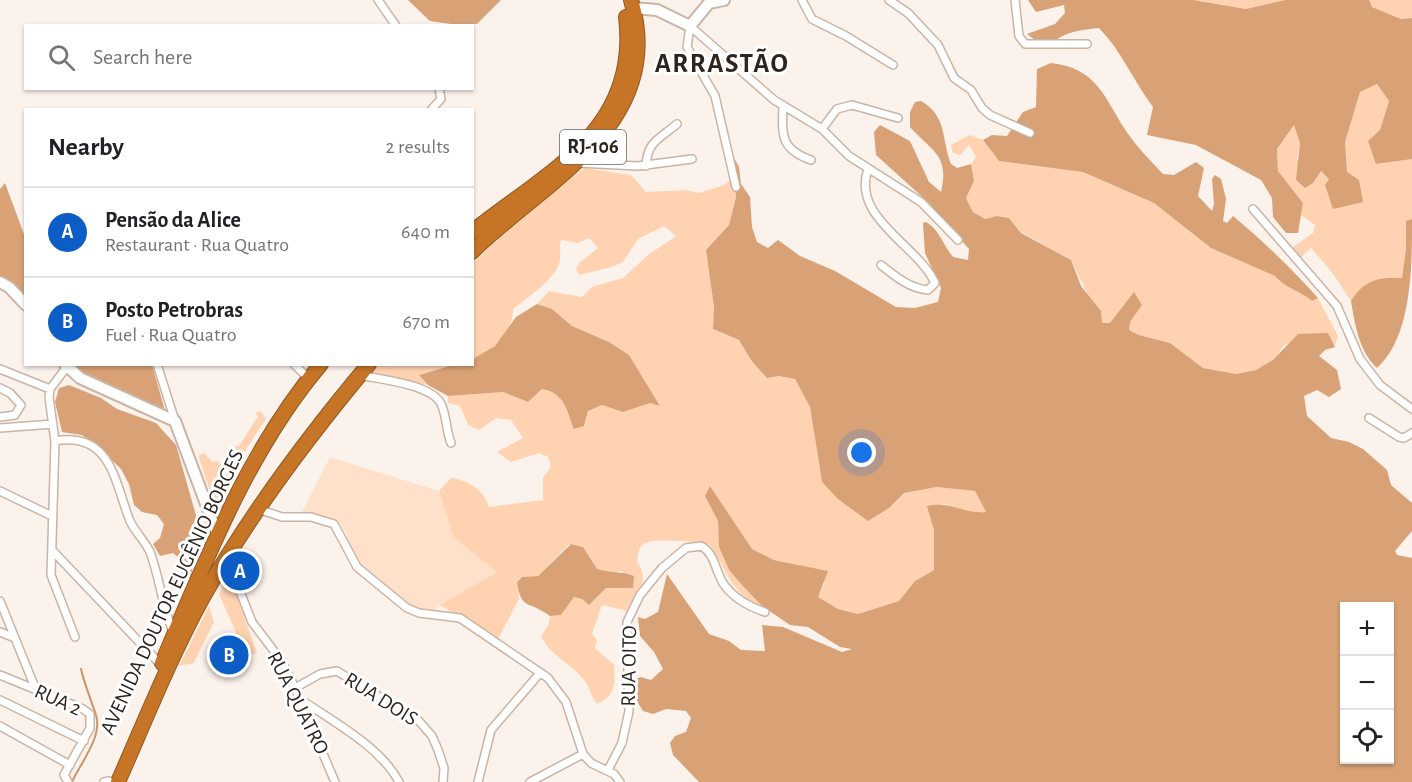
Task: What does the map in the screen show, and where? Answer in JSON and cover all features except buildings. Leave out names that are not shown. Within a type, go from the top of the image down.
[{"type":"highway","name":"RJ-106","points":[[474,250],[577,163],[612,125],[624,104],[638,48],[629,3]]},
{"type":"highway","name":"RJ-106","points":[[474,230],[567,158],[612,108],[620,90],[626,61],[629,3]]},
{"type":"highway","name":"AVENIDA DOUTOR EUGÊNIO BORGES","points":[[110,782],[218,536],[257,458],[319,366]]},
{"type":"highway","name":"AVENIDA DOUTOR EUGÊNIO BORGES","points":[[110,782],[201,601],[224,563],[258,509],[359,372]]},
{"type":"street","points":[[378,0],[395,24]]},
{"type":"street","points":[[724,0],[707,1],[690,26],[687,47],[715,96],[736,187]]},
{"type":"street","points":[[802,0],[807,12],[818,23],[846,36],[892,65]]},
{"type":"street","points":[[889,0],[908,13],[938,45],[954,78],[971,90],[982,108],[1030,133]]},
{"type":"street","points":[[1015,0],[1019,36],[1025,44],[1088,44]]},
{"type":"street","points":[[629,3],[657,10],[690,26],[783,105],[822,129],[849,156],[921,202],[958,240]]},
{"type":"street","points":[[433,108],[441,99],[439,90]]},
{"type":"street","points":[[783,105],[782,133],[787,145],[794,154],[811,160]]},
{"type":"street","points":[[822,129],[837,109],[852,105],[897,118]]},
{"type":"street","points":[[646,166],[650,145],[676,124]]},
{"type":"street","points":[[577,163],[646,166],[692,159]]},
{"type":"street","points":[[868,169],[864,187],[870,205],[935,283],[928,290],[921,289],[902,282],[881,266]]},
{"type":"street","points":[[1253,209],[1338,306],[1360,359],[1380,385],[1412,409]]},
{"type":"street","points":[[0,282],[9,287],[24,303]]},
{"type":"street","points":[[75,637],[52,583],[55,441],[50,388],[66,366],[80,378],[176,422]]},
{"type":"street","points":[[160,366],[176,422],[218,536]]},
{"type":"street","points":[[296,366],[309,379]]},
{"type":"street","points":[[0,369],[50,388]]},
{"type":"street","points":[[359,372],[432,394],[442,406],[451,443]]},
{"type":"street","points":[[0,388],[10,393],[21,405],[15,415],[0,417]]},
{"type":"street","points":[[1369,418],[1400,437],[1404,438],[1412,433]]},
{"type":"street","points":[[0,428],[53,424]]},
{"type":"street","points":[[55,441],[67,439],[87,444],[112,468],[130,521],[148,549],[175,634]]},
{"type":"street","points":[[0,491],[52,516]]},
{"type":"street","points":[[258,509],[282,517],[311,518],[334,524],[357,567],[407,608],[419,613],[460,618],[540,673],[559,690],[566,702],[583,754],[591,763],[608,770],[620,782]]},
{"type":"street","name":"RUA OITO","points":[[608,770],[622,743],[629,711],[627,622],[640,596],[662,568],[686,548],[701,546],[711,554],[726,588],[751,607],[765,612]]},
{"type":"street","points":[[52,549],[161,665]]},
{"type":"street","name":"RUA QUATRO","points":[[224,563],[230,566],[252,622],[283,663],[296,688],[335,782]]},
{"type":"street","points":[[0,601],[36,690]]},
{"type":"street","points":[[0,632],[15,638]]},
{"type":"street","name":"RUA DOIS","points":[[296,688],[329,670],[347,675],[375,695],[418,720],[432,736],[444,768],[443,782]]},
{"type":"street","points":[[478,782],[491,730],[540,673]]},
{"type":"street","name":"RUA 2","points":[[0,675],[83,709],[90,714],[92,721],[70,765]]},
{"type":"street","points":[[300,699],[376,752],[392,769],[399,782]]},
{"type":"street","points":[[0,700],[84,741]]},
{"type":"street","points":[[0,726],[70,765],[64,775],[68,782]]},
{"type":"street","points":[[530,782],[583,754]]},
{"type":"shaded area","points":[[408,0],[501,0],[477,24],[430,21]]},
{"type":"shaded area","points":[[1028,0],[1193,0],[1246,9],[1285,0],[1369,0],[1372,7],[1401,19],[1412,18],[1412,159],[1376,164],[1368,141],[1380,130],[1389,101],[1377,84],[1360,92],[1345,142],[1347,172],[1359,180],[1363,202],[1333,209],[1325,185],[1329,179],[1321,171],[1313,183],[1305,188],[1296,180],[1300,143],[1294,125],[1277,149],[1278,171],[1303,203],[1298,233],[1286,233],[1273,217],[1272,198],[1261,180],[1196,145],[1147,135],[1153,107],[1114,46],[1099,28],[1073,32],[1050,43],[1041,43],[1027,34],[1055,24],[1065,13],[1064,5],[1036,12]]},
{"type":"shaded area","points":[[1193,0],[1285,0],[1246,9]]},
{"type":"shaded area","points":[[1369,0],[1412,0],[1412,18],[1401,19],[1372,7]]},
{"type":"shaded area","points":[[1051,63],[1079,71],[1098,86],[1130,137],[1163,174],[1174,175],[1196,162],[1204,168],[1198,196],[1212,211],[1214,204],[1212,179],[1215,175],[1221,179],[1226,199],[1223,221],[1227,223],[1233,216],[1277,255],[1318,298],[1312,301],[1283,284],[1275,276],[1211,248],[1154,203],[1083,172],[999,161],[983,140],[992,135],[1007,136],[1023,112],[1036,107],[1037,69]]},
{"type":"shaded area","points":[[1377,84],[1389,101],[1380,130],[1376,164],[1412,159],[1412,219],[1406,222],[1406,248],[1402,278],[1380,279],[1366,285],[1355,294],[1351,301],[1331,271],[1311,248],[1296,262],[1288,254],[1293,247],[1313,233],[1315,225],[1301,215],[1303,203],[1278,171],[1277,149],[1294,125],[1300,143],[1297,159],[1313,183],[1320,170],[1330,179],[1347,172],[1345,142],[1360,92]]},
{"type":"shaded area","points":[[921,101],[930,107],[940,121],[951,164],[957,168],[971,164],[974,181],[966,198],[973,212],[985,219],[997,216],[1009,218],[1021,233],[1071,260],[1081,286],[1101,311],[1102,323],[1110,323],[1134,292],[1142,305],[1130,322],[1129,330],[1170,343],[1203,368],[1236,374],[1256,370],[1273,360],[1298,334],[1328,333],[1335,347],[1325,350],[1319,356],[1337,370],[1341,389],[1329,397],[1317,390],[1304,396],[1307,416],[1331,438],[1349,442],[1363,449],[1387,470],[1391,485],[1412,503],[1412,531],[1395,551],[1397,555],[1412,558],[1412,782],[699,782],[673,755],[670,743],[675,736],[686,732],[691,718],[686,711],[666,709],[653,714],[643,711],[630,690],[630,681],[641,677],[651,680],[663,669],[654,652],[640,636],[638,617],[645,619],[658,612],[667,574],[709,634],[729,641],[741,650],[765,651],[762,625],[783,627],[842,652],[852,649],[840,647],[808,627],[790,625],[761,605],[729,570],[719,547],[718,521],[705,496],[710,486],[752,549],[774,560],[828,571],[818,597],[838,609],[858,614],[899,601],[915,581],[934,570],[934,530],[927,506],[943,505],[986,512],[975,491],[937,487],[904,493],[889,508],[868,521],[838,499],[822,482],[810,407],[795,379],[778,376],[767,378],[751,360],[739,340],[713,329],[714,307],[706,250],[729,225],[736,197],[733,156],[739,167],[741,184],[750,197],[752,227],[757,242],[768,248],[778,240],[800,256],[835,271],[896,307],[915,308],[938,302],[941,288],[925,253],[923,223],[926,222],[934,229],[953,257],[968,260],[969,249],[929,203],[876,155],[874,132],[880,125],[910,141],[929,182],[941,192],[943,169],[941,161],[910,127],[910,112],[915,102]]},
{"type":"shaded area","points":[[970,135],[983,140],[999,161],[1084,172],[1154,203],[1211,248],[1275,276],[1312,301],[1318,298],[1338,336],[1335,346],[1327,333],[1284,345],[1274,360],[1256,370],[1236,374],[1203,368],[1170,343],[1129,330],[1130,322],[1142,305],[1134,293],[1110,324],[1102,324],[1071,260],[1021,232],[1009,218],[997,216],[985,219],[973,212],[966,198],[974,181],[971,164],[976,157],[969,145],[960,155],[953,153],[951,145]]},
{"type":"shaded area","points":[[584,168],[631,175],[646,192],[687,190],[699,193],[724,185],[734,177],[736,197],[729,225],[706,250],[714,307],[713,329],[739,340],[751,360],[778,376],[795,379],[810,407],[822,483],[889,508],[904,493],[937,487],[975,491],[986,512],[971,513],[943,503],[934,530],[934,570],[915,581],[899,601],[858,614],[838,609],[817,597],[825,583],[800,565],[774,560],[752,549],[710,486],[706,496],[718,521],[719,547],[729,570],[761,605],[752,602],[737,589],[709,544],[664,540],[643,544],[639,550],[637,562],[643,576],[641,587],[627,611],[602,605],[592,634],[597,640],[595,648],[614,665],[614,683],[611,693],[597,704],[584,680],[549,649],[541,636],[548,626],[550,616],[561,615],[574,597],[582,599],[589,605],[606,588],[632,588],[622,571],[610,573],[596,569],[583,547],[571,544],[567,546],[538,576],[522,577],[517,581],[519,599],[498,639],[440,605],[497,572],[453,537],[439,491],[451,478],[475,487],[483,495],[489,507],[543,500],[543,478],[551,467],[548,457],[539,453],[511,462],[497,452],[523,438],[511,420],[496,418],[479,430],[468,425],[460,406],[448,403],[448,396],[503,392],[528,402],[542,389],[548,390],[563,402],[569,417],[584,426],[588,411],[602,405],[623,412],[650,403],[660,406],[629,355],[609,342],[572,326],[552,309],[537,304],[549,291],[582,297],[592,287],[623,278],[648,255],[676,236],[664,226],[638,239],[623,262],[579,275],[576,269],[580,262],[598,248],[589,238],[578,243],[561,240],[560,260],[554,273],[541,287],[513,309],[510,325],[500,340],[487,352],[474,359],[474,262],[525,214]]},
{"type":"shaded area","points":[[5,183],[24,234],[24,301],[0,278],[0,189]]},
{"type":"shaded area","points":[[1412,219],[1408,300],[1397,338],[1389,354],[1377,368],[1362,346],[1351,301],[1361,288],[1373,281],[1402,278],[1406,248],[1406,221]]},
{"type":"shaded area","points":[[537,304],[552,309],[572,326],[609,342],[629,355],[660,406],[650,403],[623,412],[602,405],[588,411],[584,426],[574,429],[564,403],[550,391],[542,389],[528,402],[503,392],[448,396],[428,385],[419,375],[450,366],[474,366],[474,358],[495,346],[516,317]]},
{"type":"shaded area","points":[[70,366],[152,366],[164,407],[162,411],[121,397]]},
{"type":"shaded area","points":[[376,366],[450,366],[419,375],[428,385],[368,374]]},
{"type":"shaded area","points":[[69,385],[101,398],[117,409],[156,423],[176,445],[201,533],[190,578],[182,576],[179,558],[173,553],[160,556],[153,544],[160,538],[164,524],[157,515],[142,512],[134,505],[129,484],[121,469],[94,443],[82,435],[62,432],[55,402],[59,388]]},
{"type":"shaded area","points":[[261,411],[266,419],[243,454],[237,455],[235,446],[239,446],[258,416],[255,413]]},
{"type":"shaded area","points":[[204,453],[213,462],[218,461],[225,469],[229,468],[229,488],[218,505],[214,503],[199,458],[199,455]]},
{"type":"shaded area","points":[[330,457],[439,491],[453,537],[497,572],[428,613],[411,608],[354,558],[347,535],[338,520],[302,512]]},
{"type":"shaded area","points":[[571,544],[583,547],[597,569],[634,576],[633,588],[606,588],[589,605],[582,599],[574,597],[561,615],[550,616],[527,604],[521,597],[517,582],[522,577],[538,576]]},
{"type":"shaded area","points":[[230,576],[257,653],[246,656],[219,594],[225,582],[230,582]]},
{"type":"shaded area","points":[[209,606],[214,622],[194,663],[179,666]]},
{"type":"waterway","points":[[72,782],[94,741],[97,723],[81,669]]},
{"type":"place","name":"Pensão da Alice","points":[[240,571]]},
{"type":"place","name":"Posto Petrobras","points":[[229,655]]},
{"type":"district","name":"ARRASTÃO","points":[[722,63]]}]
